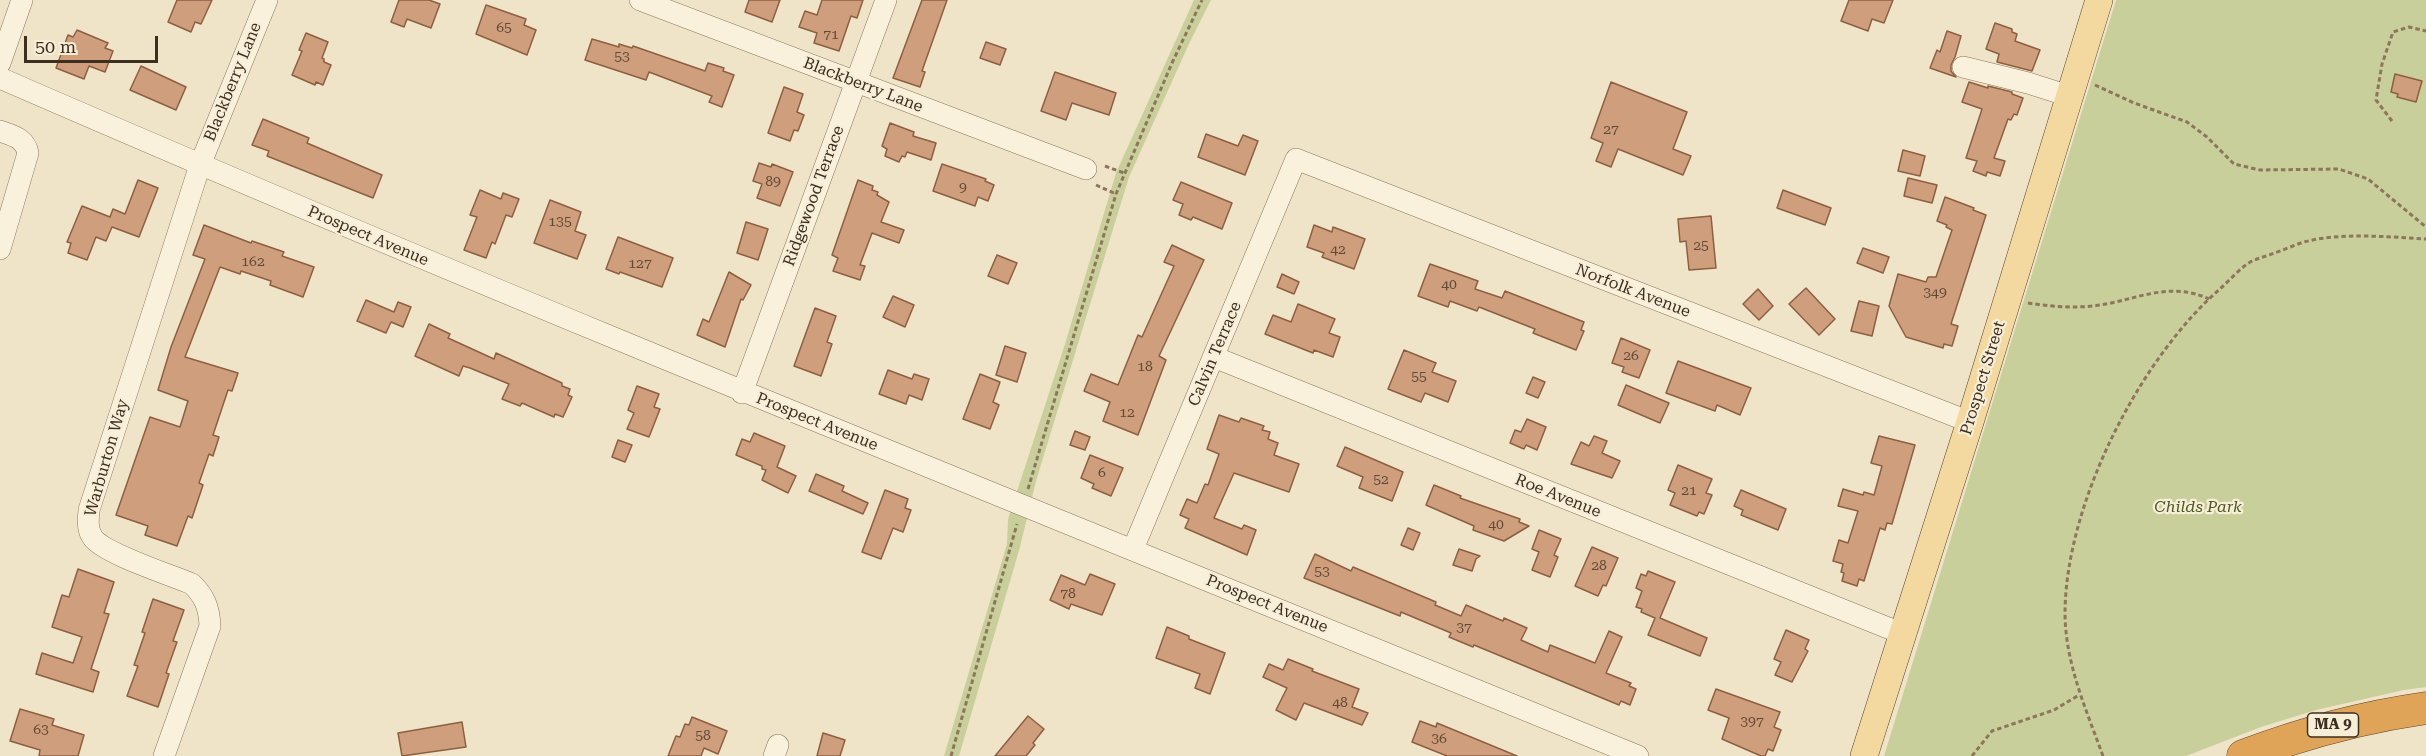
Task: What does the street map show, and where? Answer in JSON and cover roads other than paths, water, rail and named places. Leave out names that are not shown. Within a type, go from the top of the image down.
[{"type":"highway","name":"MA 9","points":[[2243,756],[2338,724],[2380,714],[2426,708]]},
{"type":"main road","name":"Prospect Street","points":[[1864,756],[1970,422],[2099,0]]},
{"type":"street","points":[[0,63],[22,0]]},
{"type":"street","name":"Blackberry Lane","points":[[200,165],[267,0]]},
{"type":"street","name":"Blackberry Lane","points":[[640,0],[1086,169]]},
{"type":"street","name":"Ridgewood Terrace","points":[[742,393],[886,0]]},
{"type":"street","points":[[1963,68],[2028,83],[2072,86]]},
{"type":"street","name":"Prospect Avenue","points":[[0,78],[200,165],[742,393],[1133,549],[1638,756]]},
{"type":"street","points":[[0,130],[22,140],[26,144],[28,153],[0,249]]},
{"type":"street","name":"Norfolk Avenue","points":[[1296,159],[1970,422]]},
{"type":"street","name":"Calvin Terrace","points":[[1133,549],[1296,159]]},
{"type":"street","name":"Warburton Way","points":[[164,756],[210,626],[209,609],[202,594],[192,584],[105,548],[92,537],[88,525],[89,510],[200,165]]},
{"type":"street","name":"Roe Avenue","points":[[1214,357],[1903,634]]},
{"type":"park label","name":"Childs Park","points":[[2198,507]]}]
